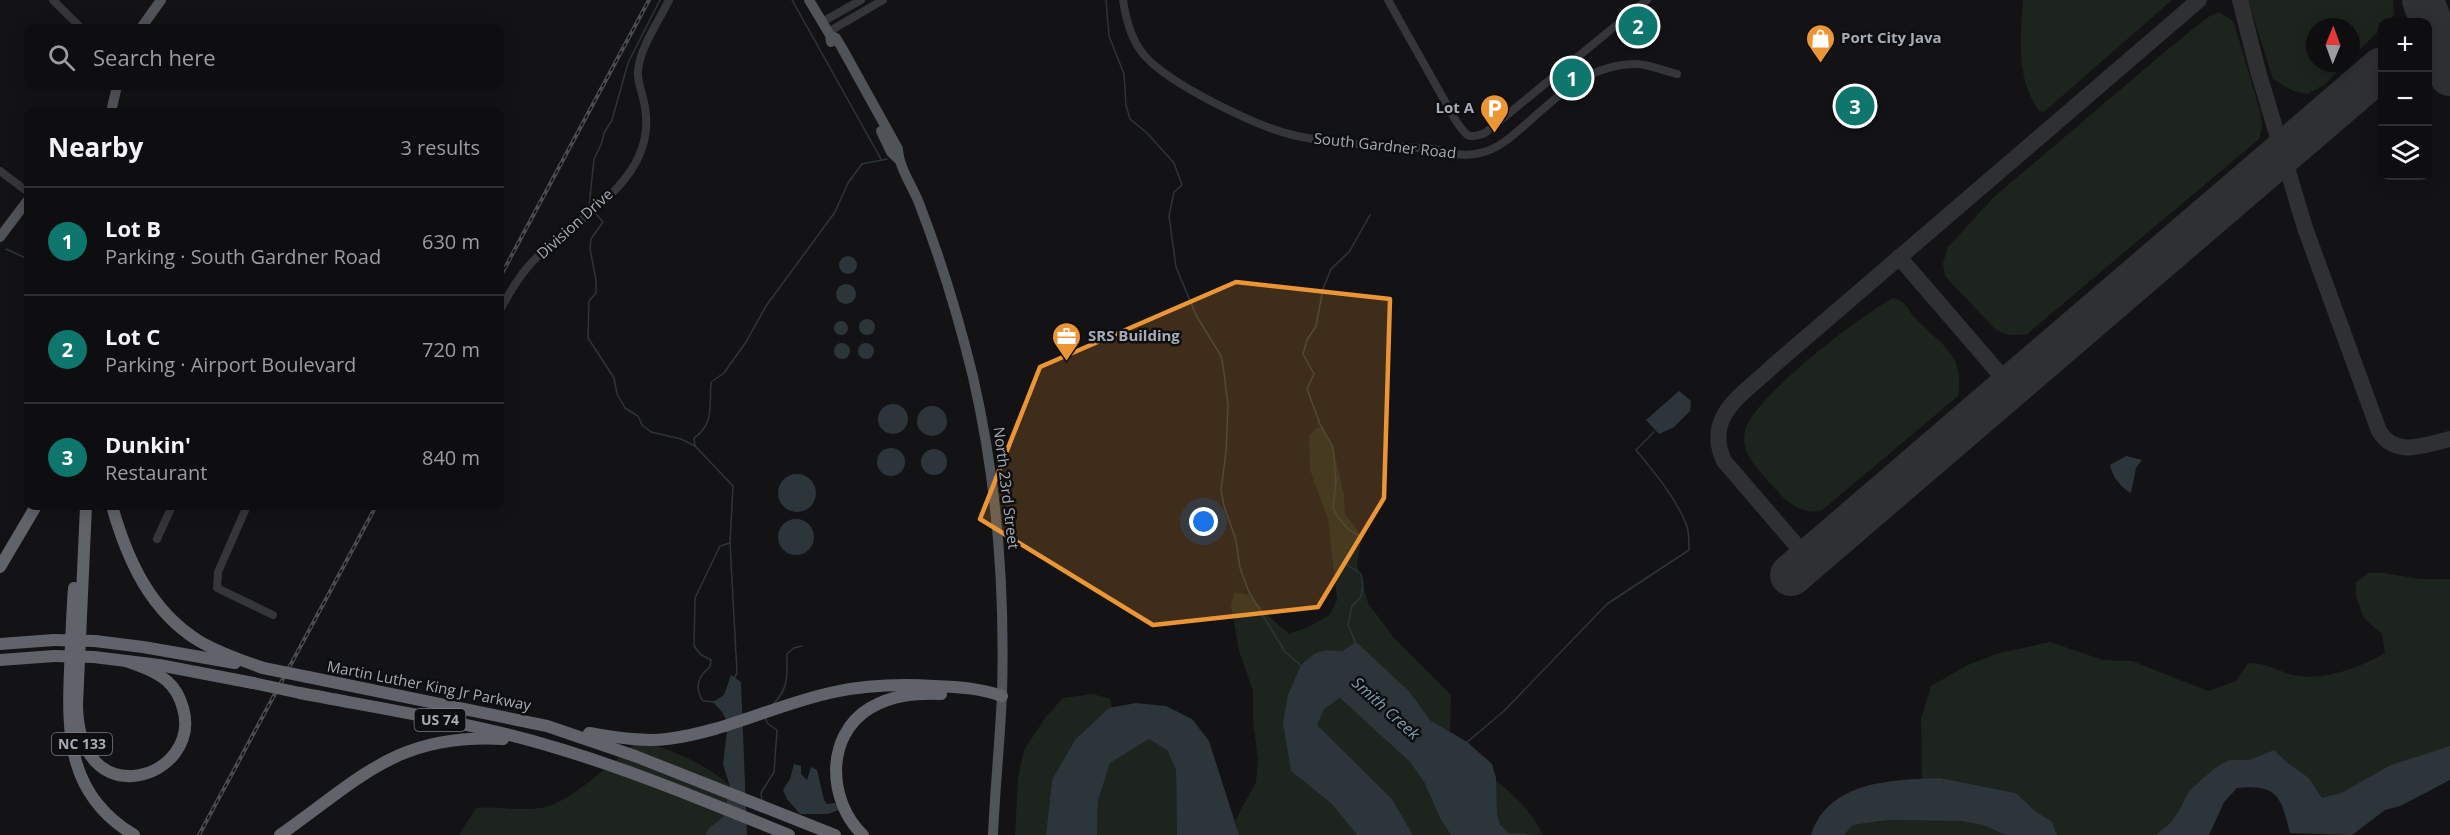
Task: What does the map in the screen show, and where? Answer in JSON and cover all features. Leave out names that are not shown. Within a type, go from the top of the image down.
[{"type":"highway","points":[[0,567],[34,510]]},
{"type":"highway","points":[[79,510],[68,702],[70,743],[75,762],[95,800],[110,817],[134,835]]},
{"type":"highway","name":"NC 133","points":[[86,510],[77,704],[78,731],[86,751],[100,766],[118,775],[138,776],[158,768],[173,756],[183,739],[186,723],[180,697],[168,682],[148,669],[126,661]]},
{"type":"highway","points":[[113,510],[123,544],[135,570],[161,609],[199,641],[263,669]]},
{"type":"highway","name":"Martin Luther King Jr Parkway","points":[[0,644],[54,640],[95,641],[143,647],[308,677],[586,735]]},
{"type":"highway","name":"Martin Luther King Jr Parkway","points":[[0,660],[54,656],[126,661],[466,725],[579,755],[630,772],[789,835]]},
{"type":"highway","points":[[586,735],[630,739],[668,739],[707,731],[834,692],[888,685],[982,689],[1002,696]]},
{"type":"highway","points":[[863,835],[844,812],[835,782],[838,752],[851,727],[868,709],[893,697],[929,694],[1002,696]]},
{"type":"highway","points":[[586,735],[835,835]]},
{"type":"highway","points":[[280,835],[356,778],[381,762],[404,752],[449,740],[472,738],[513,740],[544,745]]},
{"type":"main road","points":[[144,24],[161,0]]},
{"type":"main road","name":"North 23rd Street","points":[[809,0],[827,30],[842,48],[898,149],[898,159],[919,203],[951,297],[980,410],[994,493],[1001,570],[1002,696],[993,835]]},
{"type":"main road","points":[[112,108],[116,90]]},
{"type":"main road","points":[[0,237],[24,205]]},
{"type":"street","points":[[53,0],[77,24]]},
{"type":"street","name":"Division Drive","points":[[504,304],[525,270],[607,197],[635,163],[644,144],[647,127],[638,67],[642,54],[669,0]]},
{"type":"street","points":[[827,30],[861,0]]},
{"type":"street","points":[[827,30],[883,0]]},
{"type":"street","name":"South Gardner Road","points":[[1123,0],[1133,38],[1143,54],[1156,66],[1180,83],[1255,122],[1292,135],[1312,138],[1434,149],[1454,154],[1478,153],[1498,147],[1563,92],[1595,71],[1617,65],[1640,64],[1677,74]]},
{"type":"street","points":[[1388,0],[1456,121],[1467,135],[1475,138],[1485,133],[1647,0]]},
{"type":"street","points":[[0,171],[24,189]]},
{"type":"street","points":[[157,539],[170,510]]},
{"type":"street","points":[[245,510],[218,572],[217,588],[273,615]]},
{"type":"highlighted area","points":[[1236,282],[1390,299],[1384,498],[1318,607],[1153,625],[980,519],[1040,367]]},
{"type":"shaded area","points":[[2023,0],[2172,0],[2044,112],[2039,111],[2032,99],[2023,72],[2021,29]]},
{"type":"shaded area","points":[[2248,0],[2393,0],[2394,14],[2391,18],[2378,18],[2378,32],[2360,49],[2360,18],[2306,18],[2306,72],[2337,72],[2325,84],[2308,94],[2293,91],[2273,79]]},
{"type":"shaded area","points":[[2219,12],[2233,21],[2240,43],[2261,115],[2262,128],[2259,139],[2027,334],[2009,335],[1994,328],[1945,276],[1943,263],[1948,247],[1994,197],[2167,50],[2208,17]]},
{"type":"shaded area","points":[[1893,298],[1904,304],[1949,352],[1958,370],[1958,396],[1821,511],[1798,508],[1780,494],[1754,465],[1745,446],[1745,431],[1752,416],[1787,378],[1834,339]]},
{"type":"shaded area","points":[[1322,427],[1333,447],[1344,494],[1345,514],[1362,536],[1357,564],[1368,603],[1394,638],[1451,695],[1450,732],[1430,720],[1409,691],[1356,642],[1342,651],[1326,650],[1289,751],[1291,771],[1332,804],[1357,835],[1239,835],[1235,821],[1256,782],[1258,761],[1253,720],[1253,691],[1239,651],[1231,606],[1234,592],[1249,595],[1289,634],[1330,615],[1337,600],[1328,520],[1310,470],[1309,436],[1317,428]]},
{"type":"shaded area","points":[[2369,573],[2420,579],[2450,579],[2450,746],[2392,765],[2341,793],[2322,799],[2309,778],[2274,750],[2249,760],[2229,760],[2189,791],[2171,822],[2156,835],[2057,835],[2051,822],[2016,793],[1940,778],[1922,779],[1921,719],[1931,686],[1968,665],[1996,654],[2050,642],[2103,660],[2132,661],[2208,691],[2236,681],[2248,663],[2264,665],[2301,676],[2326,675],[2351,669],[2385,653],[2382,634],[2364,618],[2356,597],[2356,582]]},
{"type":"shaded area","points":[[1093,694],[1110,699],[1112,708],[1109,708],[1052,780],[1046,835],[1015,835],[1018,778],[1024,750],[1045,718],[1063,698]]},
{"type":"shaded area","points":[[1340,698],[1410,762],[1424,782],[1441,820],[1451,835],[1413,835],[1392,799],[1316,725],[1324,709]]},
{"type":"shaded area","points":[[1149,739],[1167,750],[1176,770],[1177,835],[1097,835],[1098,802],[1110,763]]},
{"type":"shaded area","points":[[638,741],[686,757],[729,785],[723,817],[709,828],[705,835],[459,835],[476,808],[546,807],[568,797]]},
{"type":"shaded area","points":[[1496,781],[1523,805],[1543,835],[1514,834],[1504,830],[1497,818]]},
{"type":"shaded area","points":[[1888,820],[1961,821],[1983,825],[2006,835],[1844,835],[1853,825]]},
{"type":"water","points":[[844,256],[852,256],[857,261],[855,272],[844,274],[839,269],[839,261]]},
{"type":"water","points":[[846,284],[853,287],[856,294],[853,301],[846,304],[839,301],[836,294],[839,287]]},
{"type":"water","points":[[867,319],[873,321],[875,327],[873,333],[867,335],[861,333],[859,327],[861,321]]},
{"type":"water","points":[[838,321],[844,321],[848,328],[844,335],[838,335],[834,331],[834,325]]},
{"type":"water","points":[[842,343],[850,351],[842,359],[834,351]]},
{"type":"water","points":[[863,343],[869,343],[874,351],[872,357],[863,359],[858,354],[858,348]]},
{"type":"water","points":[[1679,391],[1691,401],[1690,411],[1674,427],[1659,434],[1646,420]]},
{"type":"water","points":[[893,404],[903,409],[908,419],[903,429],[893,434],[883,429],[878,419],[883,409]]},
{"type":"water","points":[[932,406],[943,410],[947,421],[943,432],[932,436],[921,432],[917,421],[921,410]]},
{"type":"water","points":[[891,448],[901,452],[905,462],[901,472],[891,476],[881,472],[877,462],[881,452]]},
{"type":"water","points":[[934,449],[943,453],[947,462],[943,471],[934,475],[925,471],[921,462],[925,453]]},
{"type":"water","points":[[2126,456],[2142,460],[2136,468],[2131,493],[2118,481],[2110,465]]},
{"type":"water","points":[[797,474],[810,480],[816,493],[810,506],[797,512],[784,506],[778,493],[784,480]]},
{"type":"water","points":[[796,519],[809,524],[814,537],[809,550],[796,555],[783,550],[778,537],[783,524]]},
{"type":"water","name":"Smith Creek","points":[[1356,642],[1409,691],[1430,720],[1467,742],[1492,764],[1496,778],[1497,814],[1500,825],[1509,833],[1542,835],[1451,835],[1441,820],[1424,782],[1410,762],[1340,698],[1324,709],[1317,725],[1392,799],[1413,835],[1357,835],[1332,804],[1291,771],[1283,723],[1288,695],[1301,665],[1314,654],[1326,650],[1342,651]]},
{"type":"water","points":[[731,675],[741,682],[747,835],[705,835],[709,828],[723,817],[730,787],[723,764],[728,723],[713,702],[724,695]]},
{"type":"water","points":[[1136,703],[1166,706],[1192,719],[1209,741],[1239,835],[1177,835],[1176,770],[1167,750],[1149,739],[1110,763],[1098,801],[1097,835],[1046,835],[1052,780],[1075,740],[1109,708]]},
{"type":"water","points":[[2450,746],[2450,780],[2400,806],[2385,810],[2352,835],[2290,833],[2284,810],[2276,796],[2261,788],[2251,787],[2237,788],[2224,802],[2209,835],[2156,835],[2171,822],[2189,791],[2215,768],[2229,760],[2249,760],[2274,750],[2309,778],[2322,798],[2341,793],[2391,765]]},
{"type":"water","points":[[794,764],[801,766],[801,774],[807,780],[811,767],[817,770],[824,800],[827,804],[835,803],[839,810],[828,814],[800,814],[787,799],[783,790],[790,779]]},
{"type":"water","points":[[1940,778],[2016,793],[2035,811],[2052,822],[2057,835],[2006,835],[1983,825],[1961,821],[1888,820],[1853,825],[1844,835],[1811,835],[1820,817],[1832,803],[1847,793],[1883,782]]},
{"type":"waterway","points":[[589,207],[594,159],[604,133],[612,120],[628,63],[660,0]]},
{"type":"waterway","points":[[792,0],[881,159]]},
{"type":"waterway","points":[[1106,0],[1109,36],[1124,74],[1126,105],[1130,119],[1147,133],[1174,163],[1182,185],[1174,192],[1169,216],[1176,267],[1196,315],[1221,356],[1223,365],[1228,405],[1226,452],[1221,490],[1236,540],[1240,568],[1249,592],[1285,652],[1302,666]]},
{"type":"waterway","points":[[695,446],[694,438],[705,426],[710,413],[711,382],[724,373],[746,342],[766,306],[835,212],[848,183],[862,164],[887,159]]},
{"type":"waterway","points":[[596,214],[603,222],[591,239],[590,249],[596,293],[589,301],[588,338],[614,378],[617,394],[625,408],[638,416],[642,425],[651,432],[681,439],[695,446],[733,486],[730,543],[737,673],[734,678]]},
{"type":"waterway","points":[[1356,644],[1348,625],[1352,606],[1361,597],[1363,585],[1361,574],[1346,564],[1359,536],[1348,529],[1333,507],[1336,482],[1333,447],[1320,424],[1307,389],[1314,374],[1303,354],[1307,340],[1316,326],[1323,289],[1331,269],[1349,252],[1370,215]]},
{"type":"waterway","points":[[6,249],[24,257]]},
{"type":"waterway","points":[[1466,743],[1504,711],[1607,604],[1689,550],[1688,529],[1677,506],[1636,450],[1654,432]]},
{"type":"waterway","points":[[715,702],[703,701],[698,687],[700,678],[710,667],[711,660],[700,654],[694,646],[695,598],[720,546],[730,543]]},
{"type":"waterway","points":[[773,704],[784,687],[787,675],[787,654],[794,648],[802,646]]},
{"type":"waterway","points":[[762,800],[761,793],[774,772],[777,730],[768,724],[765,718]]},
{"type":"taxiway","points":[[1809,560],[1724,461],[1719,445],[1719,431],[1730,407],[1774,365],[2199,0]]},
{"type":"taxiway","points":[[2240,0],[2258,71],[2305,228],[2379,431],[2386,439],[2402,447],[2421,446],[2450,439]]},
{"type":"taxiway","points":[[1899,257],[2011,387]]},
{"type":"runway","points":[[2423,0],[2450,75]]},
{"type":"runway","points":[[1791,575],[2378,71]]},
{"type":"railway","points":[[504,270],[649,0]]},
{"type":"railway","points":[[199,835],[374,510]]},
{"type":"place","name":"Lot C","points":[[1638,26]]},
{"type":"place","name":"Port City Java","points":[[1820,64]]},
{"type":"place","name":"Lot B","points":[[1572,78]]},
{"type":"place","name":"Dunkin'","points":[[1855,106]]},
{"type":"place","name":"Lot A","points":[[1495,134]]},
{"type":"place","name":"SRS Building","points":[[1067,362]]}]
